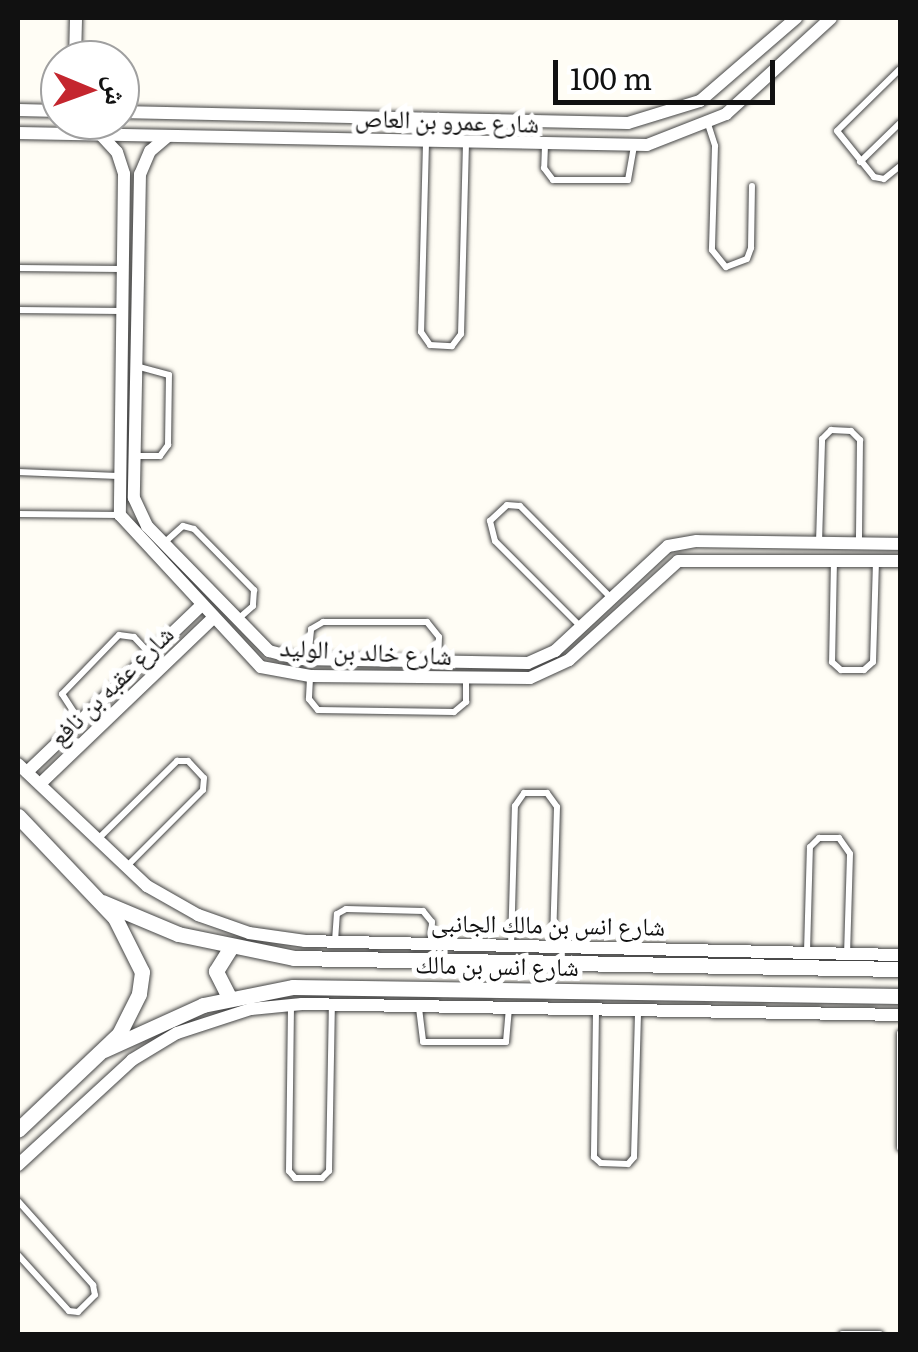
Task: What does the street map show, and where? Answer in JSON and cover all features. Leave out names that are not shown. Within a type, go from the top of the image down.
[{"type":"street","name":"شارع عمرو بن العاص","points":[[140,112],[654,119],[720,88],[796,18]]},
{"type":"street","name":"شارع عمرو بن العاص","points":[[140,135],[634,146],[708,124],[831,18]]},
{"type":"street","points":[[314,139],[315,116]]},
{"type":"street","points":[[344,140],[340,128],[345,117]]},
{"type":"street","name":"شارع خالد بن الوليد","points":[[168,136],[150,151],[140,174],[136,508],[163,543],[270,651],[308,659],[538,660],[580,626],[655,554],[682,542],[900,544]]},
{"type":"street","points":[[104,140],[124,174],[120,515]]},
{"type":"street","name":"شارع خالد بن الوليد","points":[[120,515],[261,667],[310,676],[544,675],[591,639],[678,561],[900,560]]},
{"type":"street","name":"شارع عقبه بن نافع","points":[[22,768],[81,721],[201,606]]},
{"type":"street","name":"شارع عقبه بن نافع","points":[[40,784],[213,618]]},
{"type":"street","points":[[580,626],[591,639]]},
{"type":"street","points":[[393,660],[393,678]]},
{"type":"street","name":"شارع انس بن مالك الجانبى","points":[[22,768],[124,869],[198,915],[272,938],[900,955]]},
{"type":"street","points":[[18,816],[128,934],[142,972],[131,1015],[104,1050],[18,1130]]},
{"type":"street","name":"شارع انس بن مالك","points":[[102,902],[152,925],[231,947],[338,959],[900,969]]},
{"type":"street","points":[[228,997],[216,971],[231,947]]},
{"type":"street","name":"شارع انس بن مالك","points":[[104,1050],[228,997],[293,987],[900,996]]},
{"type":"street","points":[[18,1164],[122,1068],[200,1023],[292,1005],[900,1015]]},
{"type":"lane","points":[[900,68],[838,127],[839,139],[880,180],[900,166]]},
{"type":"lane","points":[[860,162],[900,123]]},
{"type":"lane","points":[[708,124],[714,146],[712,250],[726,266],[738,266],[751,248],[752,186]]},
{"type":"lane","points":[[426,142],[421,332],[430,346],[460,339],[466,143]]},
{"type":"lane","points":[[546,145],[544,168],[553,180],[623,181],[633,172],[634,146]]},
{"type":"lane","points":[[18,268],[122,269]]},
{"type":"lane","points":[[18,310],[121,311]]},
{"type":"lane","points":[[134,456],[167,450],[169,396],[166,370],[136,367]]},
{"type":"lane","points":[[819,543],[822,439],[831,430],[851,431],[860,440],[859,544]]},
{"type":"lane","points":[[18,472],[118,476]]},
{"type":"lane","points":[[580,626],[494,541],[490,521],[507,505],[520,506],[610,597]]},
{"type":"lane","points":[[18,514],[120,515]]},
{"type":"lane","points":[[163,543],[189,526],[254,590],[252,606],[237,620]]},
{"type":"lane","points":[[834,559],[832,662],[841,670],[864,670],[873,662],[876,560]]},
{"type":"lane","points":[[308,659],[310,629],[323,622],[426,622],[438,637],[438,661]]},
{"type":"lane","points":[[81,721],[62,694],[120,635],[134,637],[150,654]]},
{"type":"lane","points":[[310,676],[309,699],[318,710],[454,712],[466,702],[466,678]]},
{"type":"lane","points":[[95,842],[177,761],[188,761],[204,778],[203,790],[124,869]]},
{"type":"lane","points":[[511,946],[516,801],[524,793],[547,793],[557,807],[553,946]]},
{"type":"lane","points":[[807,953],[810,847],[819,838],[840,838],[850,854],[847,954]]},
{"type":"lane","points":[[335,941],[341,910],[423,910],[432,922],[431,944]]},
{"type":"lane","points":[[292,1005],[289,1171],[309,1178],[328,1171],[332,1005]]},
{"type":"lane","points":[[419,1006],[423,1042],[506,1042],[509,1008]]},
{"type":"lane","points":[[596,1010],[594,1156],[614,1164],[634,1157],[638,1010]]},
{"type":"lane","points":[[900,1032],[900,1148]]},
{"type":"lane","points":[[18,1201],[93,1285],[95,1294],[78,1312],[70,1311],[18,1255]]},
{"type":"lane","points":[[842,1334],[880,1334]]}]
